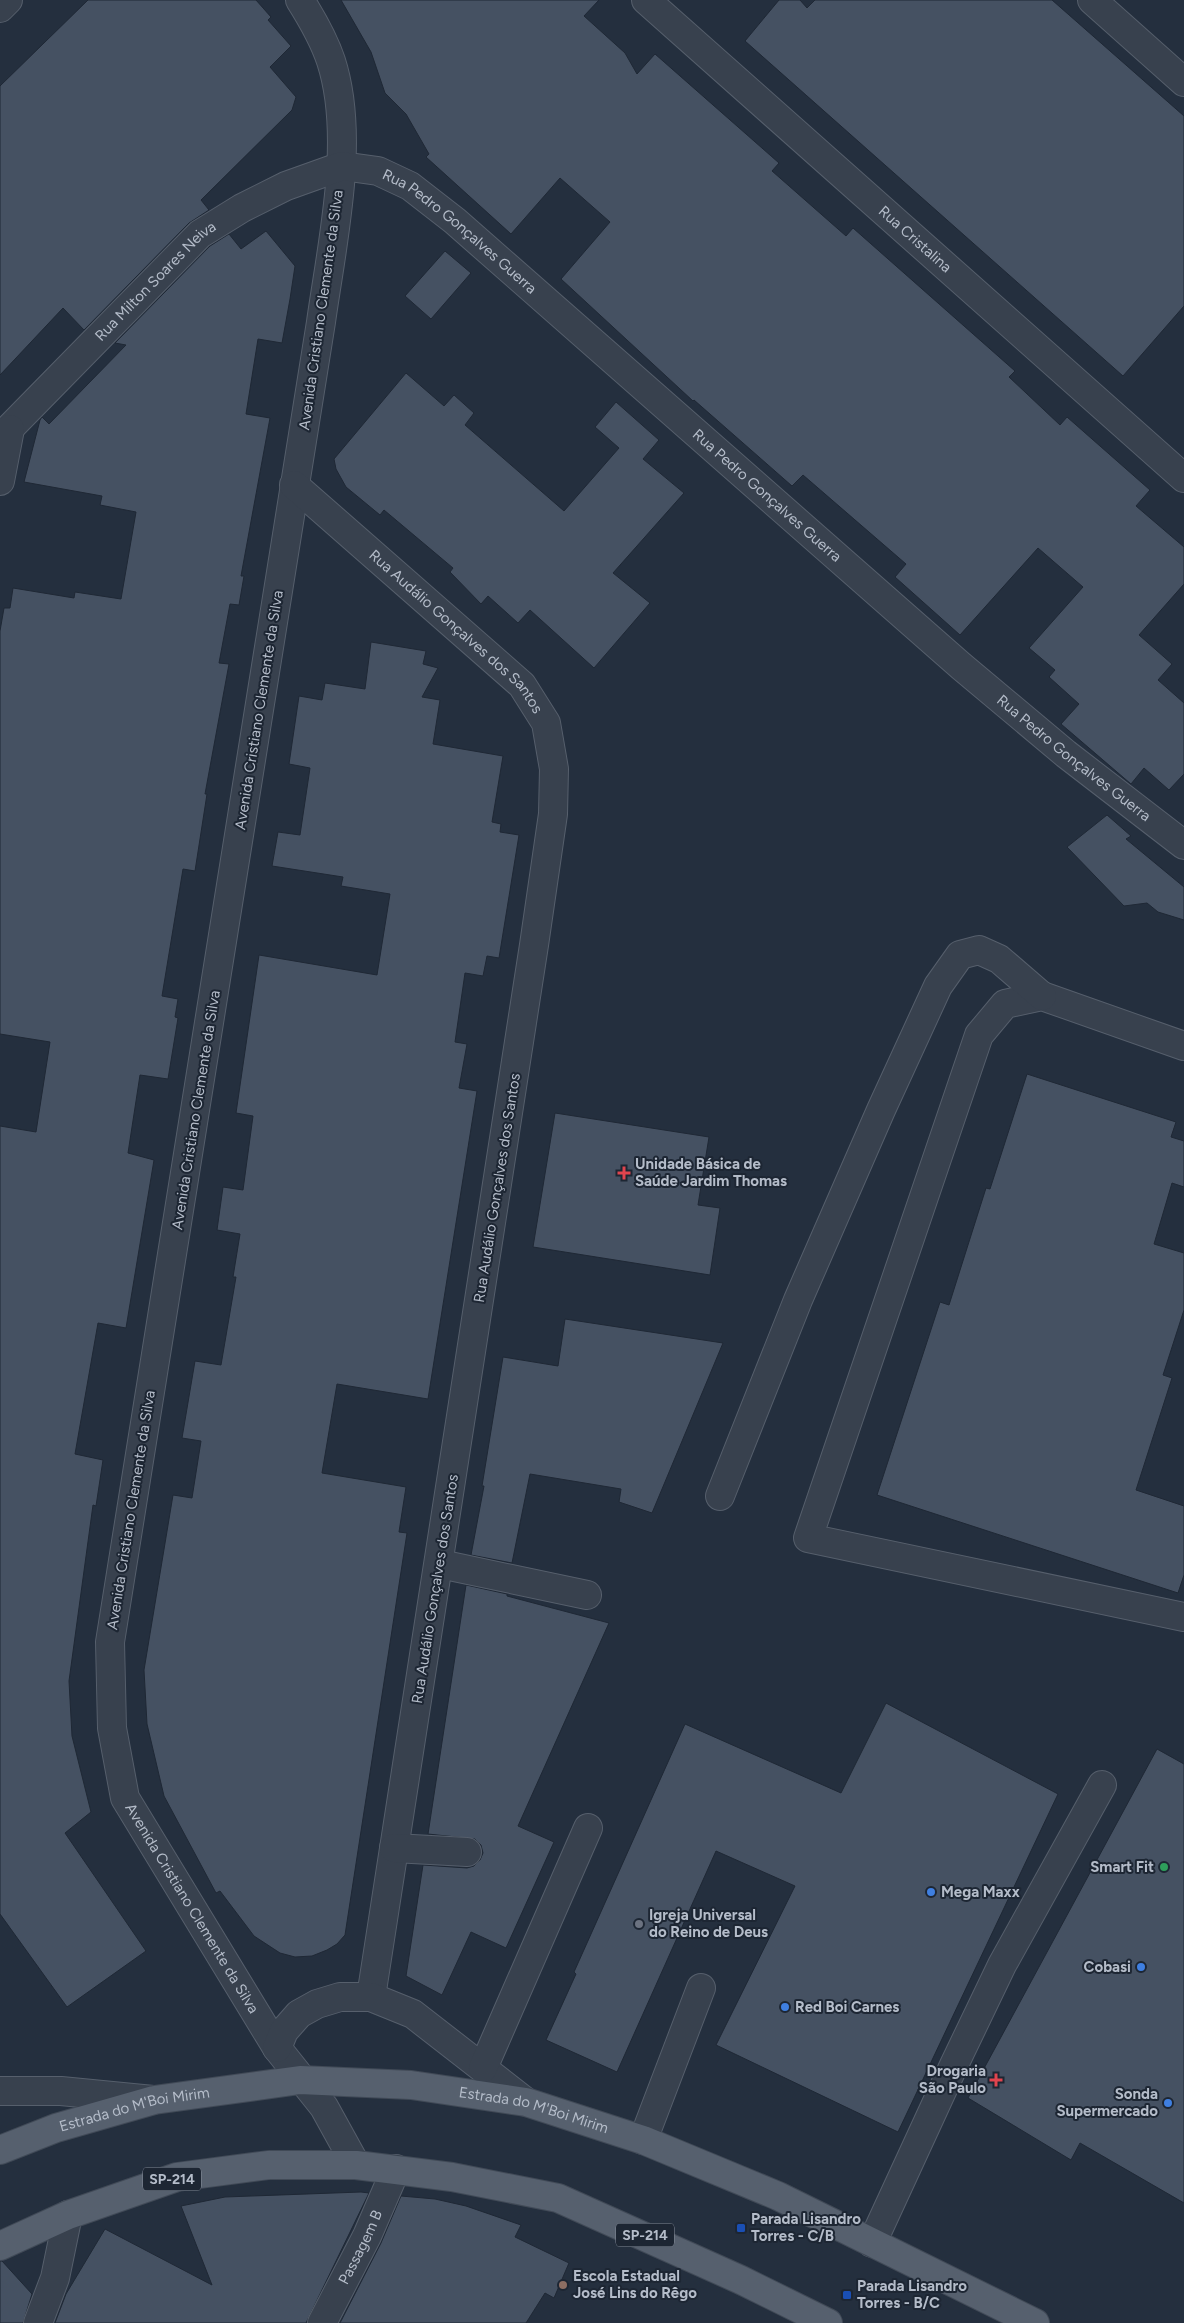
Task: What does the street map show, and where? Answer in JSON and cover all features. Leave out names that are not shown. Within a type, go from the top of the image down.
[{"type":"main road","name":"Estrada do M'Boi Mirim","points":[[0,2150],[56,2128],[154,2100],[300,2080],[411,2085],[526,2102],[643,2140],[778,2196],[1035,2323]]},
{"type":"main road","name":"SP-214","points":[[0,2246],[68,2215],[177,2178],[269,2165],[356,2165],[396,2169],[558,2198],[741,2280],[828,2323]]},
{"type":"street","points":[[0,8],[8,0]]},
{"type":"street","name":"Avenida Cristiano Clemente da Silva","points":[[300,0],[312,20],[331,61],[340,99],[342,166],[321,322],[110,1642],[112,1728],[125,1798],[277,2048],[300,2080],[324,2107],[356,2165]]},
{"type":"street","name":"Rua Cristalina","points":[[646,0],[1184,478]]},
{"type":"street","points":[[1092,0],[1184,82]]},
{"type":"street","name":"Rua Milton Soares Neiva","points":[[5,433],[200,234],[242,208],[286,186],[342,166]]},
{"type":"street","name":"Rua Pedro Gonçalves Guerra","points":[[342,166],[378,171],[410,186],[455,221],[961,666],[1066,754],[1184,845]]},
{"type":"street","points":[[0,481],[5,433]]},
{"type":"street","name":"Rua Audálio Gonçalves dos Santos","points":[[294,485],[522,685],[546,723],[554,769],[553,814],[536,935],[440,1564],[371,1997]]},
{"type":"street","points":[[720,1496],[798,1300],[881,1110],[938,986],[960,955],[979,950],[999,959],[1042,996],[1184,1046]]},
{"type":"street","points":[[1042,996],[1005,1004],[979,1035],[808,1538],[1184,1617]]},
{"type":"street","points":[[440,1564],[587,1595]]},
{"type":"street","points":[[872,2243],[1002,1965],[1102,1785]]},
{"type":"street","points":[[483,2068],[588,1828]]},
{"type":"street","points":[[394,1848],[467,1852]]},
{"type":"street","points":[[643,2140],[700,1988]]},
{"type":"street","points":[[277,2048],[284,2031],[299,2014],[317,2004],[340,1997],[371,1997],[413,2014],[526,2102]]},
{"type":"street","points":[[0,2092],[61,2091],[154,2100]]},
{"type":"street","name":"Passagem B","points":[[322,2323],[367,2236],[396,2169]]},
{"type":"street","points":[[38,2323],[55,2278],[68,2215]]},
{"type":"building","points":[[88,0],[256,0],[271,17],[268,20],[291,46],[270,67],[296,97],[292,110],[201,200],[209,210],[189,223],[84,330],[63,308],[0,375],[0,86]]},
{"type":"building","points":[[341,0],[599,0],[584,16],[625,53],[637,74],[655,54],[779,163],[772,171],[846,236],[853,228],[1015,371],[1009,377],[1060,425],[1067,417],[1150,490],[1136,506],[1184,547],[1184,584],[1139,635],[1172,664],[1158,680],[1184,703],[1184,774],[1169,790],[1144,768],[1131,784],[1061,724],[1079,704],[1049,677],[1055,670],[1029,648],[1083,587],[1038,548],[960,635],[895,577],[906,564],[803,475],[792,486],[693,401],[561,279],[610,222],[560,178],[511,234],[426,157],[429,154],[406,114],[385,93],[371,52]]},
{"type":"building","points":[[779,0],[800,0],[807,8],[815,0],[1052,0],[1184,116],[1184,306],[1123,376],[745,41]]},
{"type":"building","points":[[266,231],[295,266],[282,343],[258,339],[246,414],[270,418],[241,576],[244,576],[239,605],[230,604],[219,663],[229,664],[205,794],[207,794],[195,871],[183,869],[162,996],[178,999],[175,1017],[178,1018],[168,1079],[140,1075],[128,1153],[154,1160],[126,1328],[98,1323],[75,1454],[103,1460],[96,1506],[93,1505],[69,1681],[72,1736],[91,1812],[65,1833],[146,1951],[67,2007],[0,1914],[0,1126],[36,1132],[50,1042],[0,1034],[0,631],[4,608],[10,608],[13,588],[74,598],[75,592],[121,599],[136,512],[100,505],[102,496],[24,482],[40,420],[42,417],[49,424],[126,345],[115,343],[210,246],[229,234],[241,249]]},
{"type":"building","points":[[445,251],[471,273],[431,319],[405,296]]},
{"type":"building","points":[[406,373],[444,406],[454,395],[474,413],[465,425],[564,511],[619,448],[595,427],[616,402],[659,440],[643,459],[684,493],[613,573],[650,603],[594,668],[530,610],[518,623],[488,596],[481,604],[450,572],[453,568],[384,510],[380,515],[346,487],[336,469],[334,459]]},
{"type":"building","points":[[371,642],[426,651],[423,664],[438,668],[422,697],[440,700],[433,744],[503,756],[492,822],[501,824],[500,832],[519,835],[499,958],[487,956],[483,976],[465,973],[455,1042],[467,1044],[459,1088],[477,1091],[428,1399],[337,1384],[322,1473],[406,1487],[399,1532],[407,1533],[345,1935],[337,1944],[327,1950],[312,1956],[295,1957],[280,1953],[254,1936],[220,1891],[216,1893],[164,1796],[147,1724],[144,1670],[173,1495],[192,1498],[201,1441],[182,1438],[195,1361],[221,1365],[236,1277],[233,1277],[240,1234],[217,1230],[223,1187],[243,1190],[253,1116],[236,1113],[259,955],[377,975],[390,894],[341,886],[343,877],[272,866],[278,832],[300,835],[310,768],[289,764],[299,696],[322,700],[325,683],[365,689]]},
{"type":"building","points":[[1107,815],[1131,836],[1126,839],[1184,887],[1184,920],[1158,912],[1147,903],[1124,906],[1067,847]]},
{"type":"building","points":[[1027,1074],[1176,1122],[1171,1137],[1184,1141],[1184,1187],[1172,1183],[1154,1244],[1184,1253],[1184,1310],[1163,1375],[1172,1378],[1136,1490],[1184,1506],[1184,1575],[1178,1593],[877,1495],[940,1302],[949,1305],[986,1188],[990,1189]]},
{"type":"building","name":"Unidade Básica de Saúde Jardim Thomas","points":[[555,1113],[709,1137],[698,1205],[720,1208],[710,1275],[533,1247]]},
{"type":"building","points":[[565,1319],[723,1343],[652,1513],[619,1502],[621,1489],[530,1474],[512,1563],[471,1555],[484,1486],[482,1486],[503,1357],[558,1366]]},
{"type":"building","points":[[466,1585],[507,1594],[507,1596],[609,1623],[518,1826],[554,1842],[506,1948],[471,1932],[442,1995],[406,1976],[423,1865],[467,1868],[474,1866],[480,1860],[483,1853],[481,1845],[475,1839],[428,1834]]},
{"type":"building","points":[[886,1703],[1058,1794],[898,2132],[716,2045],[795,1886],[716,1851],[617,2072],[546,2040],[576,1974],[574,1972],[685,1724],[841,1793]]},
{"type":"building","points":[[1157,1749],[1184,1764],[1184,2203],[1080,2143],[1071,2160],[968,2098]]},
{"type":"building","points":[[369,2193],[306,2323],[55,2323],[66,2294],[105,2229],[212,2285],[181,2206],[225,2197]]},
{"type":"building","points":[[401,2196],[435,2199],[466,2206],[521,2225],[515,2237],[569,2263],[554,2298],[545,2293],[526,2323],[340,2323],[381,2243]]},
{"type":"building","points":[[0,2261],[32,2294],[23,2323],[0,2323]]},
{"type":"place","name":"Unidade Básica de Saúde Jardim Thomas","points":[[624,1173]]},
{"type":"place","name":"Smart Fit","points":[[1164,1867]]},
{"type":"place","name":"Mega Maxx","points":[[931,1892]]},
{"type":"place","name":"Igreja Universal do Reino de Deus","points":[[639,1924]]},
{"type":"place","name":"Cobasi","points":[[1141,1967]]},
{"type":"place","name":"Red Boi Carnes","points":[[785,2007]]},
{"type":"place","name":"Drogaria São Paulo","points":[[996,2080]]},
{"type":"place","name":"Sonda Supermercado","points":[[1168,2103]]},
{"type":"place","name":"Parada Lisandro Torres - C/B","points":[[741,2228]]},
{"type":"place","name":"Escola Estadual José Lins do Rêgo","points":[[563,2285]]},
{"type":"place","name":"Parada Lisandro Torres - B/C","points":[[847,2295]]}]
